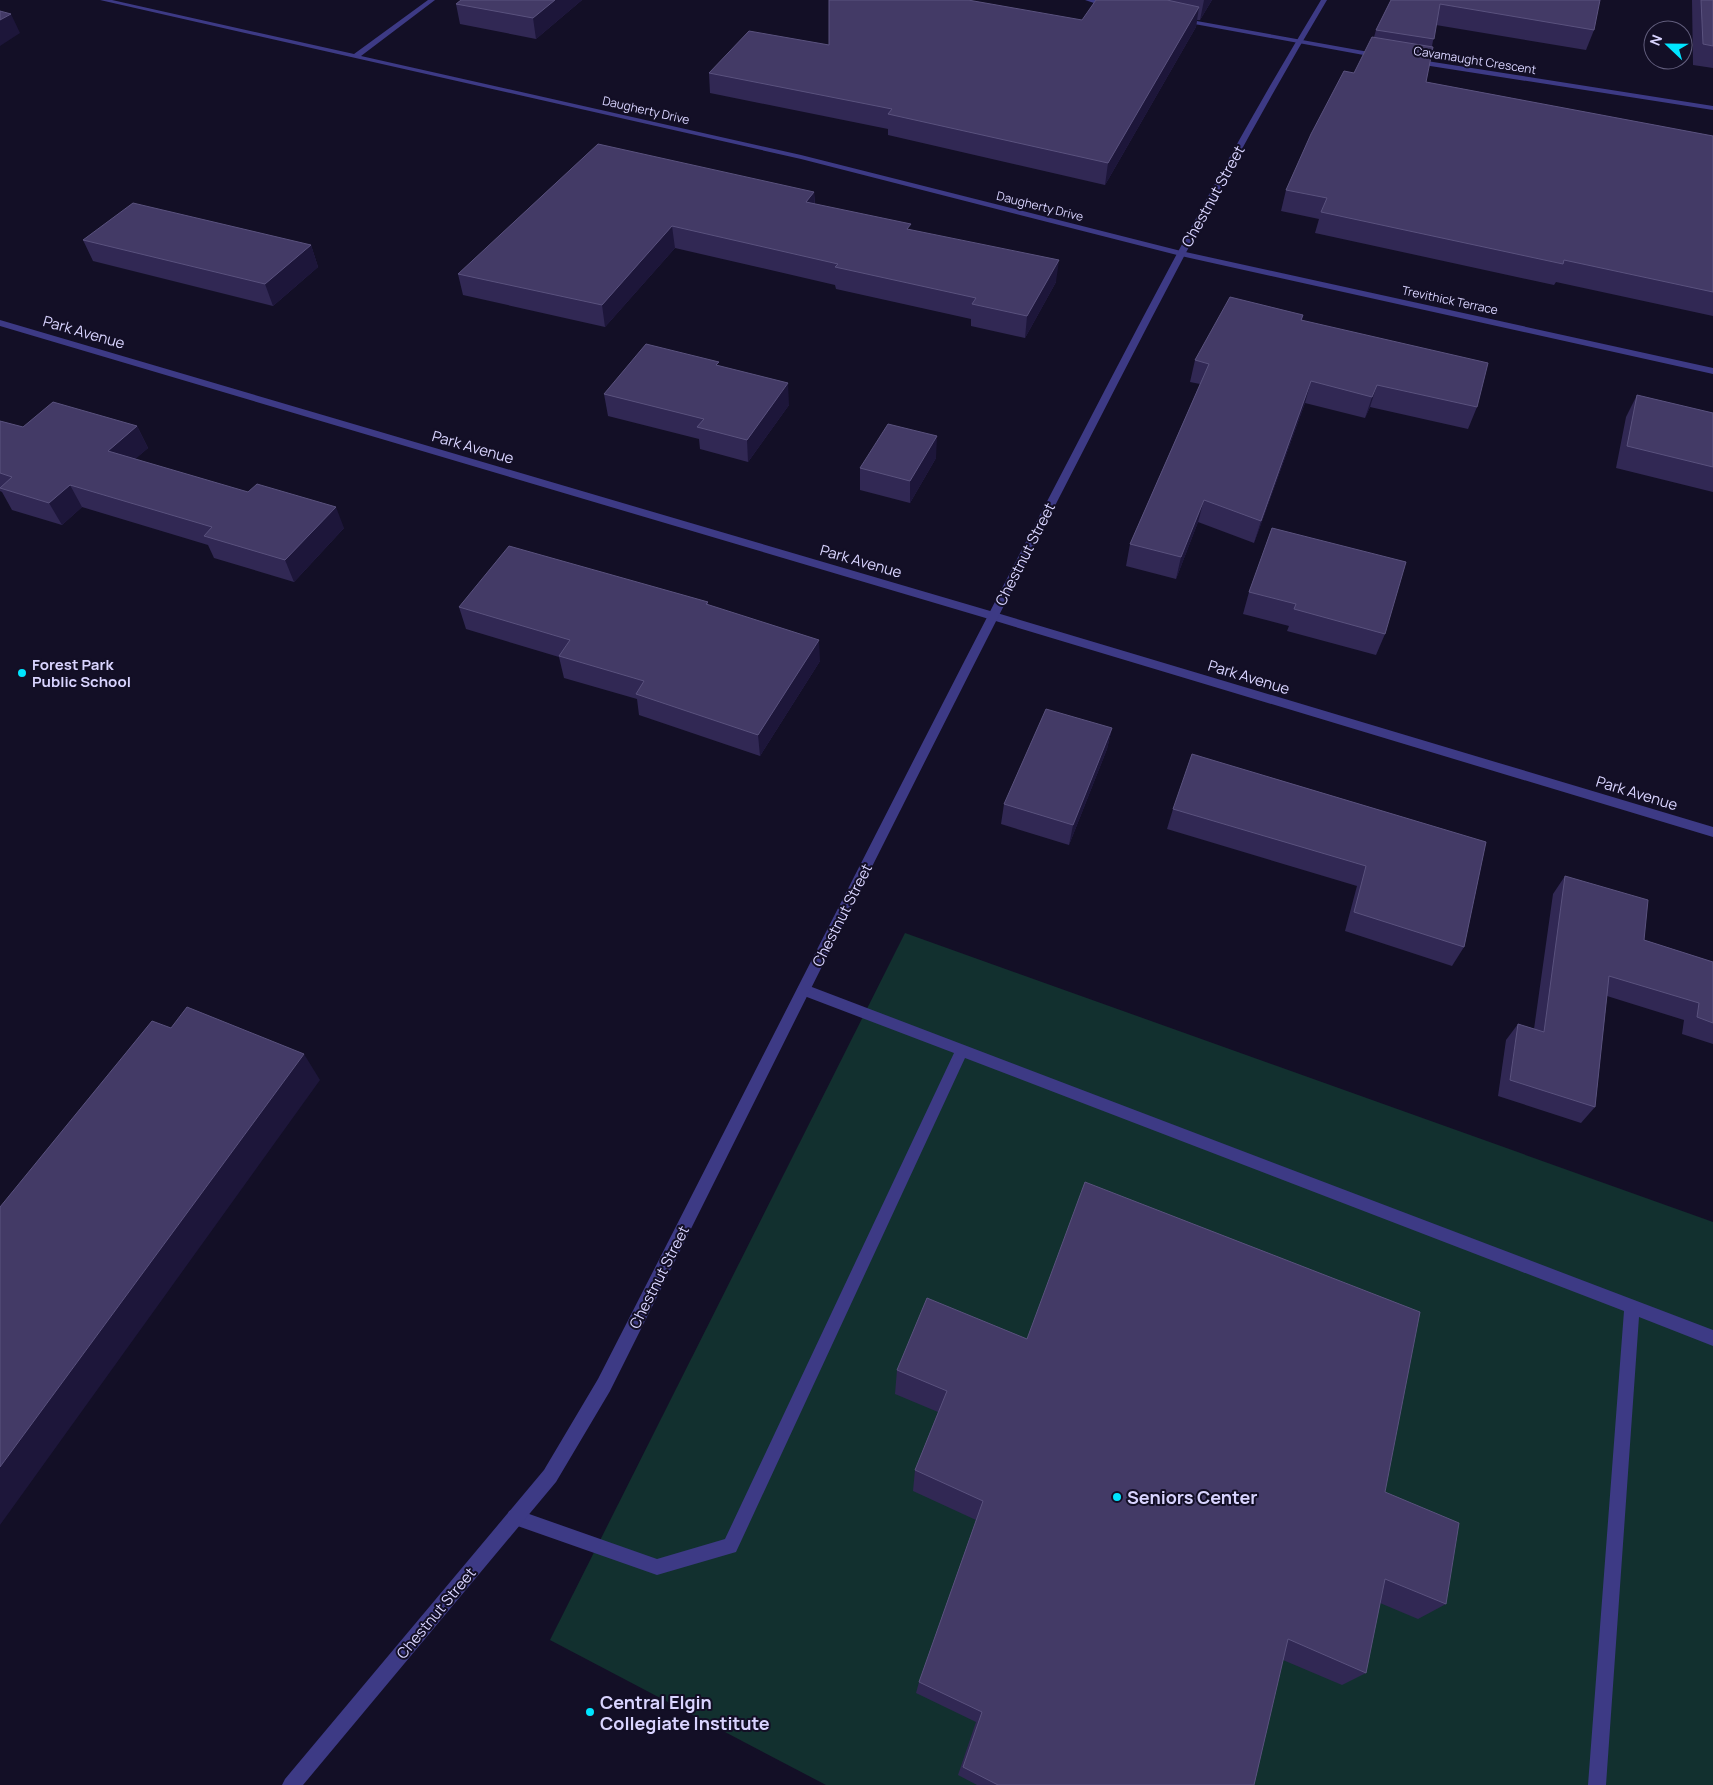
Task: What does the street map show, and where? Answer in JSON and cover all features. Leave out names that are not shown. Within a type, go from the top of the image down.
[{"type":"street","name":"Daugherty Drive","points":[[102,0],[802,157],[1182,253]]},
{"type":"street","points":[[355,56],[432,0]]},
{"type":"street","points":[[1088,0],[1116,8]]},
{"type":"street","name":"Chestnut Street","points":[[291,1785],[550,1476],[604,1385],[993,616],[1182,253],[1298,43],[1324,0]]},
{"type":"street","name":"Cavamaught Crescent","points":[[1169,18],[1298,43],[1391,58]]},
{"type":"street","name":"Cavamaught Crescent","points":[[1401,59],[1713,108]]},
{"type":"street","name":"Trevithick Terrace","points":[[1182,253],[1713,371]]},
{"type":"street","name":"Park Avenue","points":[[0,323],[993,616],[1713,832]]},
{"type":"street","points":[[804,990],[1713,1338]]},
{"type":"street","points":[[515,1517],[657,1567],[730,1546],[962,1050]]},
{"type":"street","points":[[1597,1785],[1632,1307]]},
{"type":"green space","points":[[905,933],[1713,1222],[1713,1785],[826,1785],[550,1640]]},
{"type":"building","points":[[461,0],[555,0],[533,18],[456,4]]},
{"type":"building","points":[[829,0],[968,0],[1082,20],[1096,0],[1167,0],[1199,7],[1108,163],[888,114],[892,109],[709,73],[749,31],[829,45]]},
{"type":"building","points":[[1391,0],[1600,0],[1594,30],[1440,4],[1434,39],[1376,30]]},
{"type":"building","points":[[1701,0],[1713,0],[1713,46],[1703,44]]},
{"type":"building","points":[[0,11],[11,14],[0,20]]},
{"type":"building","points":[[1372,37],[1433,47],[1426,82],[1713,136],[1713,292],[1564,260],[1563,264],[1321,212],[1327,198],[1286,190],[1311,134],[1344,71],[1354,73]]},
{"type":"building","points":[[598,144],[814,192],[806,202],[911,224],[907,229],[1059,260],[1027,316],[972,304],[976,298],[835,267],[838,264],[672,226],[602,305],[458,274]]},
{"type":"building","points":[[133,203],[311,245],[265,284],[83,240]]},
{"type":"building","points":[[1230,297],[1303,315],[1301,320],[1488,363],[1477,407],[1377,385],[1372,397],[1311,381],[1261,521],[1204,500],[1181,557],[1130,544],[1209,364],[1195,360]]},
{"type":"building","points":[[646,344],[719,362],[716,365],[788,383],[747,440],[697,427],[704,419],[604,394]]},
{"type":"building","points":[[1637,395],[1713,413],[1713,467],[1627,446]]},
{"type":"building","points":[[53,402],[137,426],[108,451],[248,492],[257,484],[336,507],[285,560],[204,536],[212,527],[70,485],[49,503],[0,488],[12,477],[0,473],[0,421],[23,427]]},
{"type":"building","points":[[888,424],[937,436],[910,481],[860,468]]},
{"type":"building","points":[[1272,528],[1406,562],[1385,634],[1294,609],[1296,604],[1249,592]]},
{"type":"building","points":[[509,546],[708,602],[706,604],[819,640],[758,735],[636,694],[644,681],[559,656],[570,640],[459,607]]},
{"type":"building","points":[[1046,709],[1112,728],[1073,825],[1004,804]]},
{"type":"building","points":[[1192,754],[1486,842],[1464,947],[1354,912],[1366,866],[1173,809]]},
{"type":"building","points":[[1565,876],[1648,900],[1644,940],[1713,962],[1713,1023],[1697,1017],[1699,1003],[1609,976],[1595,1107],[1510,1080],[1518,1024],[1544,1032]]},
{"type":"building","points":[[187,1007],[304,1054],[0,1467],[0,1207],[152,1021],[171,1028]]},
{"type":"building","name":"Seniors Center","points":[[1085,1182],[1420,1312],[1385,1492],[1459,1523],[1446,1604],[1385,1579],[1366,1673],[1288,1639],[1254,1785],[998,1785],[963,1767],[982,1712],[919,1682],[983,1501],[915,1470],[947,1391],[897,1370],[927,1298],[1027,1339]]},
{"type":"place","name":"Forest Park Public School","points":[[22,673]]},
{"type":"place","name":"Seniors Center","points":[[1117,1497]]},
{"type":"place","name":"Central Elgin Collegiate Institute","points":[[590,1712]]}]
